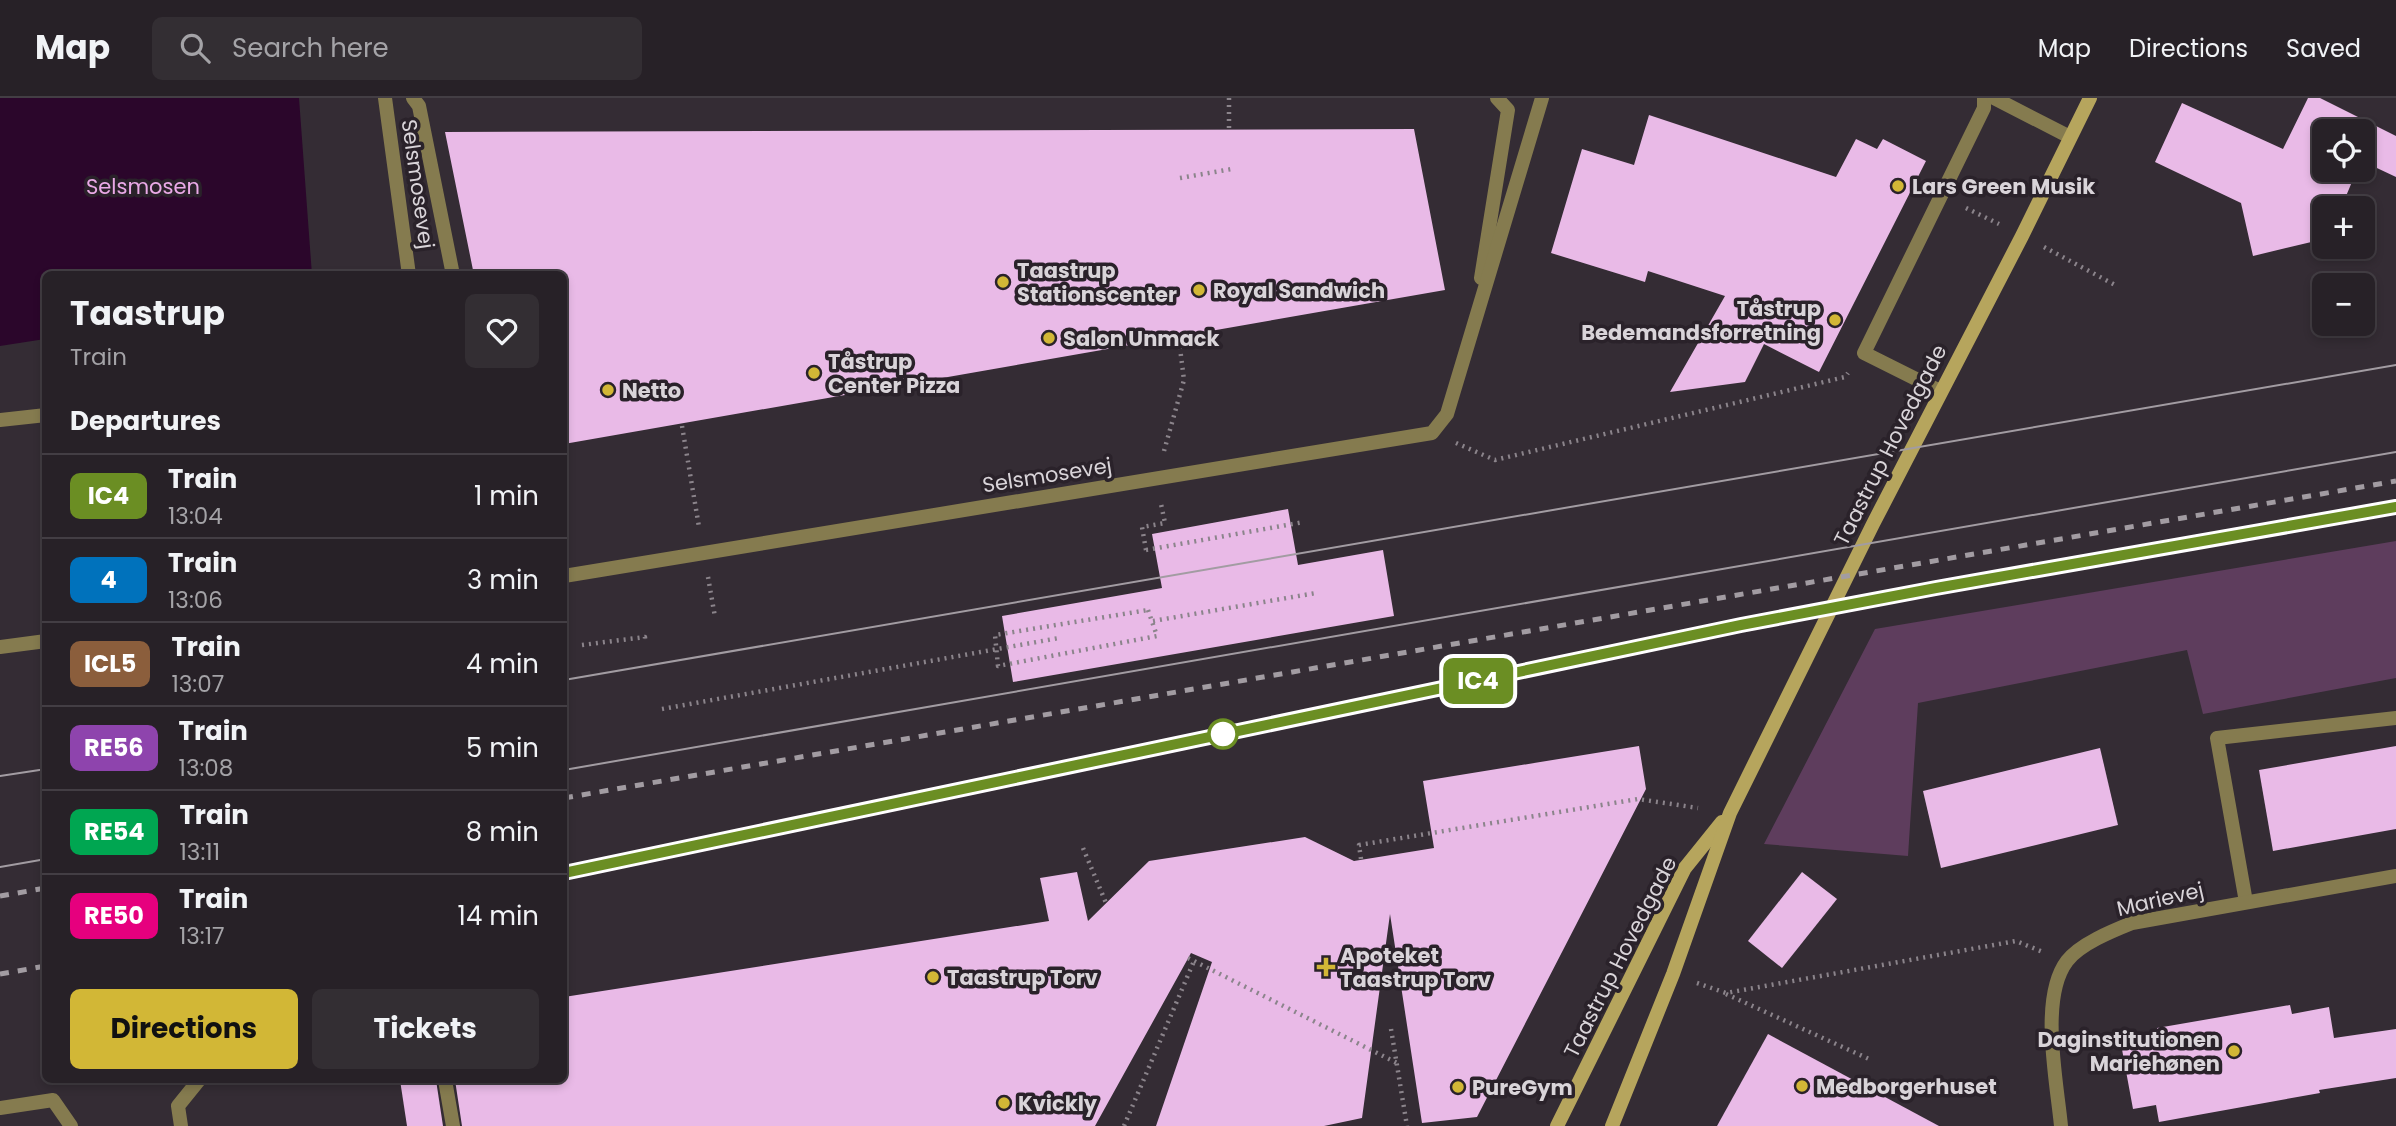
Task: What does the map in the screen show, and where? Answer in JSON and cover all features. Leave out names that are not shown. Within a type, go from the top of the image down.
[{"type":"street","name":"Selsmosevej","points":[[385,98],[408,271]]},
{"type":"street","points":[[413,98],[421,119],[452,271]]},
{"type":"street","points":[[1472,334],[1508,110],[1497,98]]},
{"type":"street","points":[[1432,433],[1447,414],[1542,98]]},
{"type":"street","points":[[1940,391],[1864,353],[1984,108],[1984,98]]},
{"type":"street","points":[[1994,98],[2070,137]]},
{"type":"street","name":"Taastrup Hovedgade","points":[[1612,1126],[1673,974],[1730,813],[1940,391],[2022,236],[2090,98]]},
{"type":"street","points":[[0,421],[42,416]]},
{"type":"street","name":"Selsmosevej","points":[[567,576],[1432,433]]},
{"type":"street","points":[[0,647],[42,642]]},
{"type":"street","points":[[2246,902],[2217,738],[2396,718]]},
{"type":"street","name":"Taastrup Hovedgade","points":[[1557,1126],[1685,868],[1730,813]]},
{"type":"street","name":"Marievej","points":[[2061,1126],[2051,1030],[2053,994],[2067,961],[2098,937],[2132,923],[2396,876]]},
{"type":"street","points":[[181,1126],[178,1106],[197,1083]]},
{"type":"street","points":[[446,1083],[453,1126]]},
{"type":"street","points":[[0,1108],[53,1100],[71,1126]]},
{"type":"path","points":[[1229,98],[1229,130]]},
{"type":"path","points":[[1180,178],[1232,169]]},
{"type":"path","points":[[1944,188],[1951,200],[2117,286]]},
{"type":"path","points":[[1179,340],[1184,380],[1157,478],[1164,523],[1142,527],[1146,550],[1304,523]]},
{"type":"path","points":[[1432,433],[1495,460],[1845,377],[1864,353]]},
{"type":"path","points":[[682,426],[715,617]]},
{"type":"path","points":[[1153,621],[1316,593]]},
{"type":"path","points":[[1148,610],[1157,636],[998,666],[997,650],[995,635],[1148,610]]},
{"type":"path","points":[[582,645],[645,637],[645,641]]},
{"type":"path","points":[[662,709],[1059,638]]},
{"type":"path","points":[[1361,859],[1359,845],[1638,799],[1730,813]]},
{"type":"path","points":[[1083,848],[1106,903]]},
{"type":"path","points":[[1726,993],[2017,941],[2067,961]]},
{"type":"path","points":[[1124,1126],[1191,959],[1397,1063]]},
{"type":"path","points":[[1673,974],[1726,993],[1869,1059]]},
{"type":"path","points":[[1391,1029],[1407,1126]]},
{"type":"shaded area","name":"Selsmosen","points":[[0,98],[299,98],[312,271],[42,271],[42,339],[0,346]]},
{"type":"shaded area","points":[[2396,541],[2396,678],[2203,714],[2187,650],[1918,703],[1908,856],[1764,844],[1875,629]]},
{"type":"building","points":[[2308,98],[2320,98],[2362,119],[2312,119],[2312,182],[2352,182],[2346,196],[2312,196],[2312,242],[2253,256],[2241,203],[2155,162],[2182,103],[2283,149]]},
{"type":"building","points":[[1649,115],[1836,177],[1856,139],[1877,149],[1883,139],[1926,161],[1819,372],[1764,344],[1745,382],[1670,392],[1725,296],[1648,271],[1645,282],[1551,253],[1582,149],[1634,165]]},
{"type":"building","points":[[2375,126],[2396,136],[2396,177],[2375,167]]},
{"type":"building","name":"Taastrup Stationscenter","points":[[1414,129],[1445,290],[567,443],[567,271],[473,271],[445,132]]},
{"type":"building","points":[[1288,509],[1298,565],[1383,550],[1394,616],[1013,682],[1002,616],[1162,588],[1152,534]]},
{"type":"building","name":"Taastrup Torv","points":[[1639,746],[1646,789],[1477,1117],[1422,1123],[1390,914],[1362,1118],[1324,1126],[1156,1126],[1212,962],[1191,953],[1095,1126],[462,1126],[455,1083],[567,1083],[567,997],[1049,921],[1040,878],[1077,872],[1088,921],[1149,861],[1305,837],[1354,861],[1434,848],[1423,781]]},
{"type":"building","points":[[2396,746],[2396,829],[2273,851],[2259,770]]},
{"type":"building","points":[[2100,748],[2118,825],[1941,868],[1923,791]]},
{"type":"building","points":[[1802,872],[1837,899],[1782,968],[1748,941]]},
{"type":"building","points":[[2290,1005],[2292,1014],[2329,1007],[2334,1038],[2396,1029],[2396,1078],[2319,1090],[2320,1093],[2159,1122],[2156,1105],[2133,1109],[2121,1044],[2159,1037],[2157,1028]]},
{"type":"building","name":"Medborgerhuset","points":[[1768,1034],[1939,1126],[1717,1126]]},
{"type":"building","points":[[400,1083],[436,1083],[443,1126],[407,1126]]},
{"type":"tram line","points":[[567,679],[2396,365]]},
{"type":"tram line","points":[[567,769],[2396,452]]},
{"type":"tram line","points":[[0,776],[42,770]]},
{"type":"tram line","points":[[0,867],[42,860]]},
{"type":"railway","points":[[567,797],[2396,481]]},
{"type":"railway","points":[[567,872],[1741,625],[2396,507]]},
{"type":"railway","points":[[0,896],[42,889]]},
{"type":"railway","points":[[0,974],[42,967]]},
{"type":"train","name":"IC4","points":[[567,872],[1741,625],[2396,507]]},
{"type":"place","name":"Lars Green Musik","points":[[1898,186]]},
{"type":"place","name":"Taastrup Stationscenter","points":[[1003,282]]},
{"type":"place","name":"Royal Sandwich","points":[[1199,290]]},
{"type":"place","name":"Tåstrup Bedemandsforretning","points":[[1835,320]]},
{"type":"place","name":"Salon Unmack","points":[[1049,338]]},
{"type":"place","name":"Tåstrup Center Pizza","points":[[814,373]]},
{"type":"place","name":"Netto","points":[[608,390]]},
{"type":"place","name":"Apoteket Taastrup Torv","points":[[1326,967]]},
{"type":"place","name":"Taastrup Torv","points":[[933,977]]},
{"type":"place","name":"Daginstitutionen Mariehønen","points":[[2234,1051]]},
{"type":"place","name":"Medborgerhuset","points":[[1802,1086]]},
{"type":"place","name":"PureGym","points":[[1458,1087]]},
{"type":"place","name":"Kvickly","points":[[1004,1103]]}]
